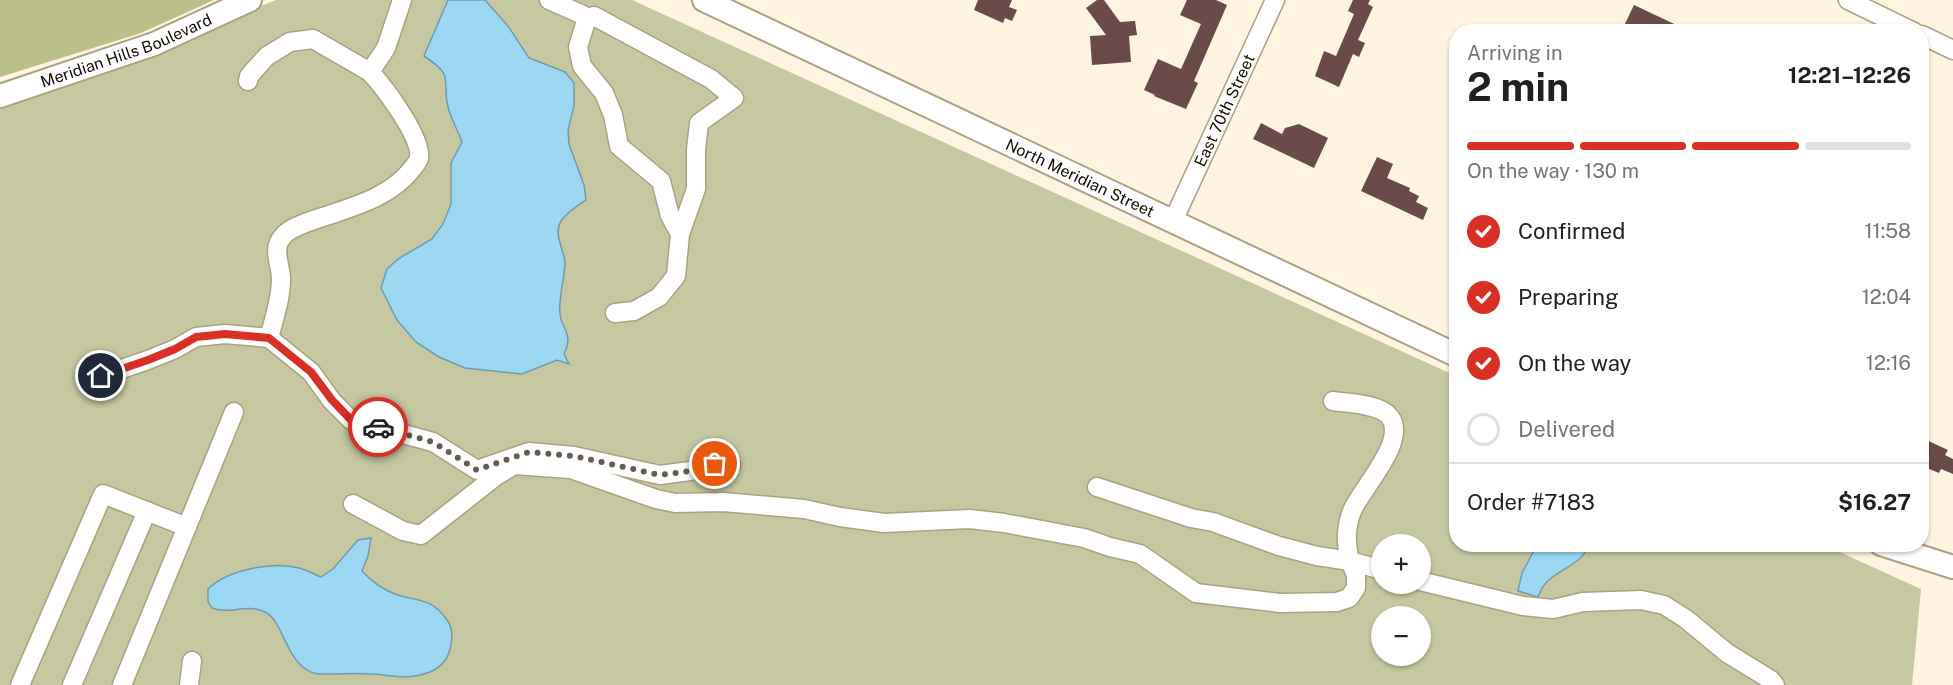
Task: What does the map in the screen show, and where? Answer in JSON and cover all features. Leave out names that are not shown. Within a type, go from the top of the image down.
[{"type":"main road","name":"Meridian Hills Boulevard","points":[[0,96],[154,44],[249,0]]},
{"type":"main road","name":"North Meridian Street","points":[[704,0],[1449,353]]},
{"type":"main road","points":[[1906,552],[1953,567]]},
{"type":"street","points":[[370,72],[386,48],[402,0]]},
{"type":"street","points":[[549,0],[583,15],[586,21]]},
{"type":"street","name":"East 70th Street","points":[[1173,221],[1275,0]]},
{"type":"street","points":[[1848,0],[1898,24]]},
{"type":"street","points":[[615,313],[634,311],[659,297],[676,276],[680,234],[696,189],[699,123],[734,98],[711,79],[594,16],[586,21],[578,47],[582,66],[604,93],[613,115],[619,146],[661,181],[670,216],[680,234]]},
{"type":"street","points":[[1929,38],[1953,50]]},
{"type":"street","points":[[248,81],[249,76],[267,56],[290,42],[313,39],[370,72],[393,100],[419,147],[418,160],[393,188],[284,234],[276,249],[281,279],[277,310],[269,338]]},
{"type":"street","points":[[101,376],[175,349],[196,337],[225,334],[269,338],[311,372],[351,420],[433,442],[477,470],[529,452],[574,456],[660,475],[690,471],[715,464],[731,465]]},
{"type":"street","points":[[353,504],[403,531],[421,535],[496,476],[514,465],[571,469],[656,499],[675,503],[723,502],[804,508],[840,517],[884,523],[970,519],[1004,523],[1084,538],[1140,555],[1196,593],[1280,603],[1337,602],[1349,598],[1356,588],[1356,575],[1346,543],[1353,510],[1389,452],[1394,426],[1391,417],[1381,410],[1334,401]]},
{"type":"street","points":[[122,685],[234,412]]},
{"type":"street","points":[[1097,487],[1191,518],[1213,522],[1279,546],[1371,567]]},
{"type":"street","points":[[20,685],[103,494],[187,527]]},
{"type":"street","points":[[72,685],[147,511]]},
{"type":"street","points":[[1431,584],[1524,606],[1553,609],[1583,602],[1641,600],[1664,606],[1686,619],[1714,643],[1771,680],[1775,685]]},
{"type":"street","points":[[189,685],[192,661]]},
{"type":"green space","points":[[0,0],[214,0],[141,33],[0,77]]},
{"type":"green space","points":[[276,0],[632,0],[1449,373],[1449,552],[1839,552],[1921,589],[1912,685],[0,685],[0,109]]},
{"type":"water","points":[[448,0],[485,0],[508,26],[529,58],[565,72],[574,83],[574,106],[568,130],[569,144],[584,185],[586,200],[563,218],[558,231],[565,262],[560,314],[568,337],[564,354],[569,364],[557,360],[522,374],[465,368],[439,357],[416,342],[397,320],[381,288],[387,269],[398,259],[432,239],[443,224],[451,204],[451,163],[462,142],[448,107],[444,74],[424,56]]},
{"type":"water","points":[[371,538],[368,556],[362,571],[377,585],[390,592],[424,601],[435,607],[450,624],[452,639],[448,655],[443,663],[433,671],[410,677],[313,673],[300,664],[294,656],[271,616],[252,609],[218,610],[212,608],[208,602],[208,589],[216,582],[251,569],[288,566],[321,577],[333,569],[358,540]]},
{"type":"water","points":[[1533,552],[1585,552],[1550,579],[1538,597],[1518,591],[1522,573]]},
{"type":"building","points":[[978,0],[1012,0],[1009,7],[1017,10],[1012,21],[1005,18],[1003,23],[974,10]]},
{"type":"building","points":[[1097,0],[1104,0],[1120,22],[1135,21],[1137,35],[1129,36],[1131,62],[1092,65],[1090,36],[1106,35],[1086,8]]},
{"type":"building","points":[[1187,0],[1216,0],[1227,5],[1194,81],[1198,83],[1186,109],[1144,90],[1158,59],[1181,69],[1201,24],[1180,15]]},
{"type":"building","points":[[1353,0],[1370,0],[1368,4],[1373,7],[1358,40],[1365,43],[1359,57],[1353,54],[1339,87],[1315,76],[1324,51],[1336,56],[1354,14],[1348,11]]},
{"type":"building","points":[[1634,5],[1674,24],[1625,24]]},
{"type":"building","points":[[1261,123],[1282,134],[1285,128],[1299,124],[1328,138],[1314,168],[1253,139]]},
{"type":"building","points":[[1377,157],[1393,164],[1387,178],[1410,188],[1409,191],[1419,196],[1416,202],[1428,208],[1423,220],[1361,191]]},
{"type":"building","points":[[1929,441],[1948,450],[1945,455],[1953,459],[1953,474],[1941,469],[1939,473],[1929,469]]},
{"type":"way so far","points":[[378,427],[433,442],[477,470],[529,452],[574,456],[660,475],[690,471],[715,464]]},
{"type":"route","points":[[101,376],[175,349],[196,337],[225,334],[269,338],[311,372],[351,420],[378,427]]}]
